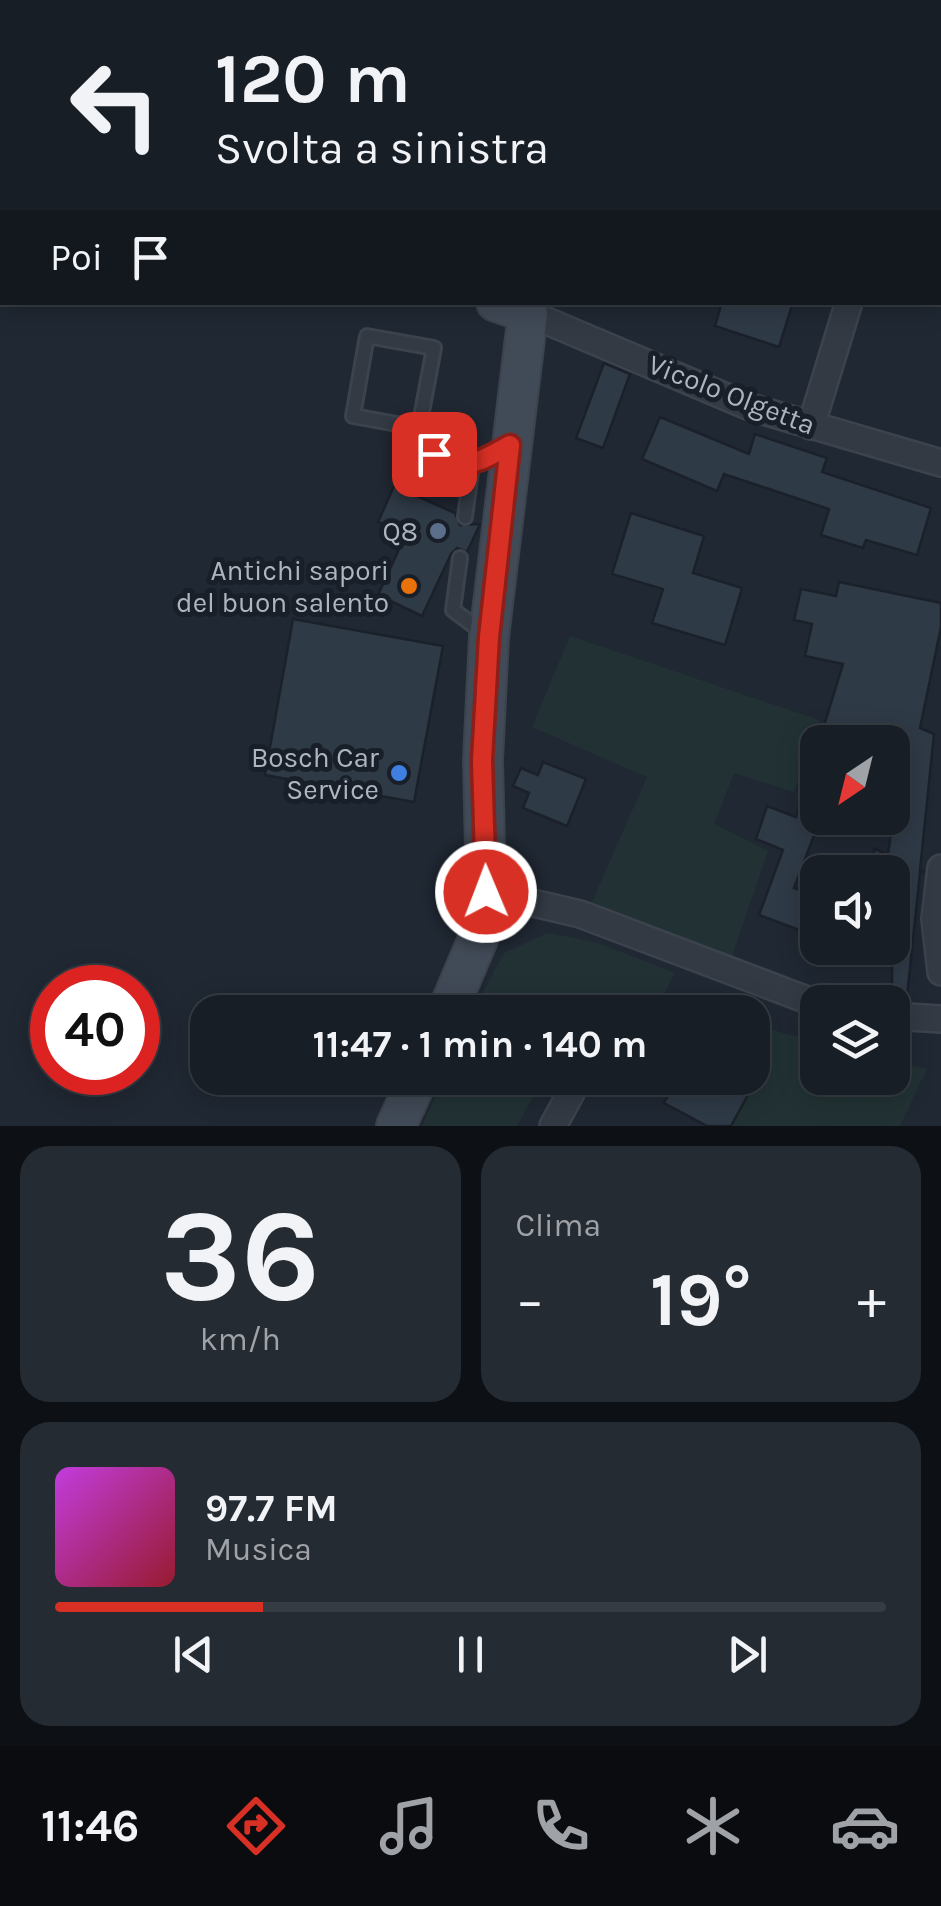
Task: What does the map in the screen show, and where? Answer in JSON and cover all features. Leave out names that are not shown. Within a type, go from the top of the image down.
[{"type":"street","points":[[810,426],[847,305]]},
{"type":"street","points":[[454,995],[472,955],[486,892],[482,760],[489,637],[510,445],[518,306]]},
{"type":"street","name":"Vicolo Olgetta","points":[[518,306],[750,406],[941,464]]},
{"type":"street","points":[[941,868],[934,919],[941,972]]},
{"type":"street","points":[[486,892],[594,919],[800,997]]},
{"type":"street","points":[[910,1017],[941,1019]]},
{"type":"street","points":[[396,1126],[410,1095]]},
{"type":"street","points":[[553,1126],[570,1095]]},
{"type":"lane","points":[[419,428],[353,416],[367,336],[434,348],[419,428],[434,454],[459,466],[472,465],[510,445]]},
{"type":"lane","points":[[465,517],[472,465]]},
{"type":"lane","points":[[460,558],[452,610],[489,637]]},
{"type":"shaded area","points":[[570,636],[819,720],[817,725],[800,725],[800,775],[794,792],[734,773],[714,824],[768,851],[732,956],[591,904],[647,777],[532,727]]},
{"type":"shaded area","points":[[548,933],[598,943],[675,973],[664,995],[481,995],[504,953]]},
{"type":"shaded area","points":[[772,1030],[800,1037],[800,1095],[910,1095],[910,1066],[927,1069],[900,1126],[727,1126],[742,1095],[770,1095]]},
{"type":"shaded area","points":[[436,1095],[534,1095],[517,1126],[422,1126]]},
{"type":"building","points":[[721,305],[792,305],[779,347],[715,326]]},
{"type":"building","points":[[604,363],[630,374],[603,448],[576,438]]},
{"type":"building","points":[[660,417],[749,454],[755,434],[827,458],[822,472],[931,508],[917,555],[866,540],[863,548],[821,535],[829,509],[724,474],[717,491],[642,459]]},
{"type":"building","name":"Q8","points":[[394,486],[455,513],[460,525],[480,524],[467,552],[457,548],[451,554],[422,616],[378,595],[406,534],[378,522]]},
{"type":"building","points":[[631,513],[704,536],[693,573],[742,588],[725,645],[652,623],[663,589],[612,574]]},
{"type":"building","points":[[839,582],[941,603],[941,627],[920,728],[934,734],[920,870],[924,872],[920,872],[908,985],[892,985],[889,965],[910,965],[910,855],[888,855],[891,835],[910,835],[910,725],[824,725],[843,664],[805,656],[812,624],[794,620],[801,589],[836,596]]},
{"type":"building","points":[[293,619],[443,646],[414,802],[265,775]]},
{"type":"building","points":[[543,762],[586,779],[567,826],[523,808],[529,793],[513,786],[521,768],[538,775]]},
{"type":"building","points":[[800,804],[800,835],[814,835],[807,855],[800,855],[800,872],[794,888],[800,890],[800,930],[759,915],[783,850],[756,839],[767,806],[796,817]]},
{"type":"building","points":[[668,1095],[748,1095],[731,1126],[707,1126],[664,1103]]},
{"type":"place","name":"Q8","points":[[438,531]]},
{"type":"place","name":"Antichi sapori del buon salento","points":[[409,586]]},
{"type":"place","name":"Bosch Car Service","points":[[399,773]]},
{"type":"route","points":[[434,454],[459,466],[472,465],[510,445],[489,637],[482,760],[486,892]]}]
